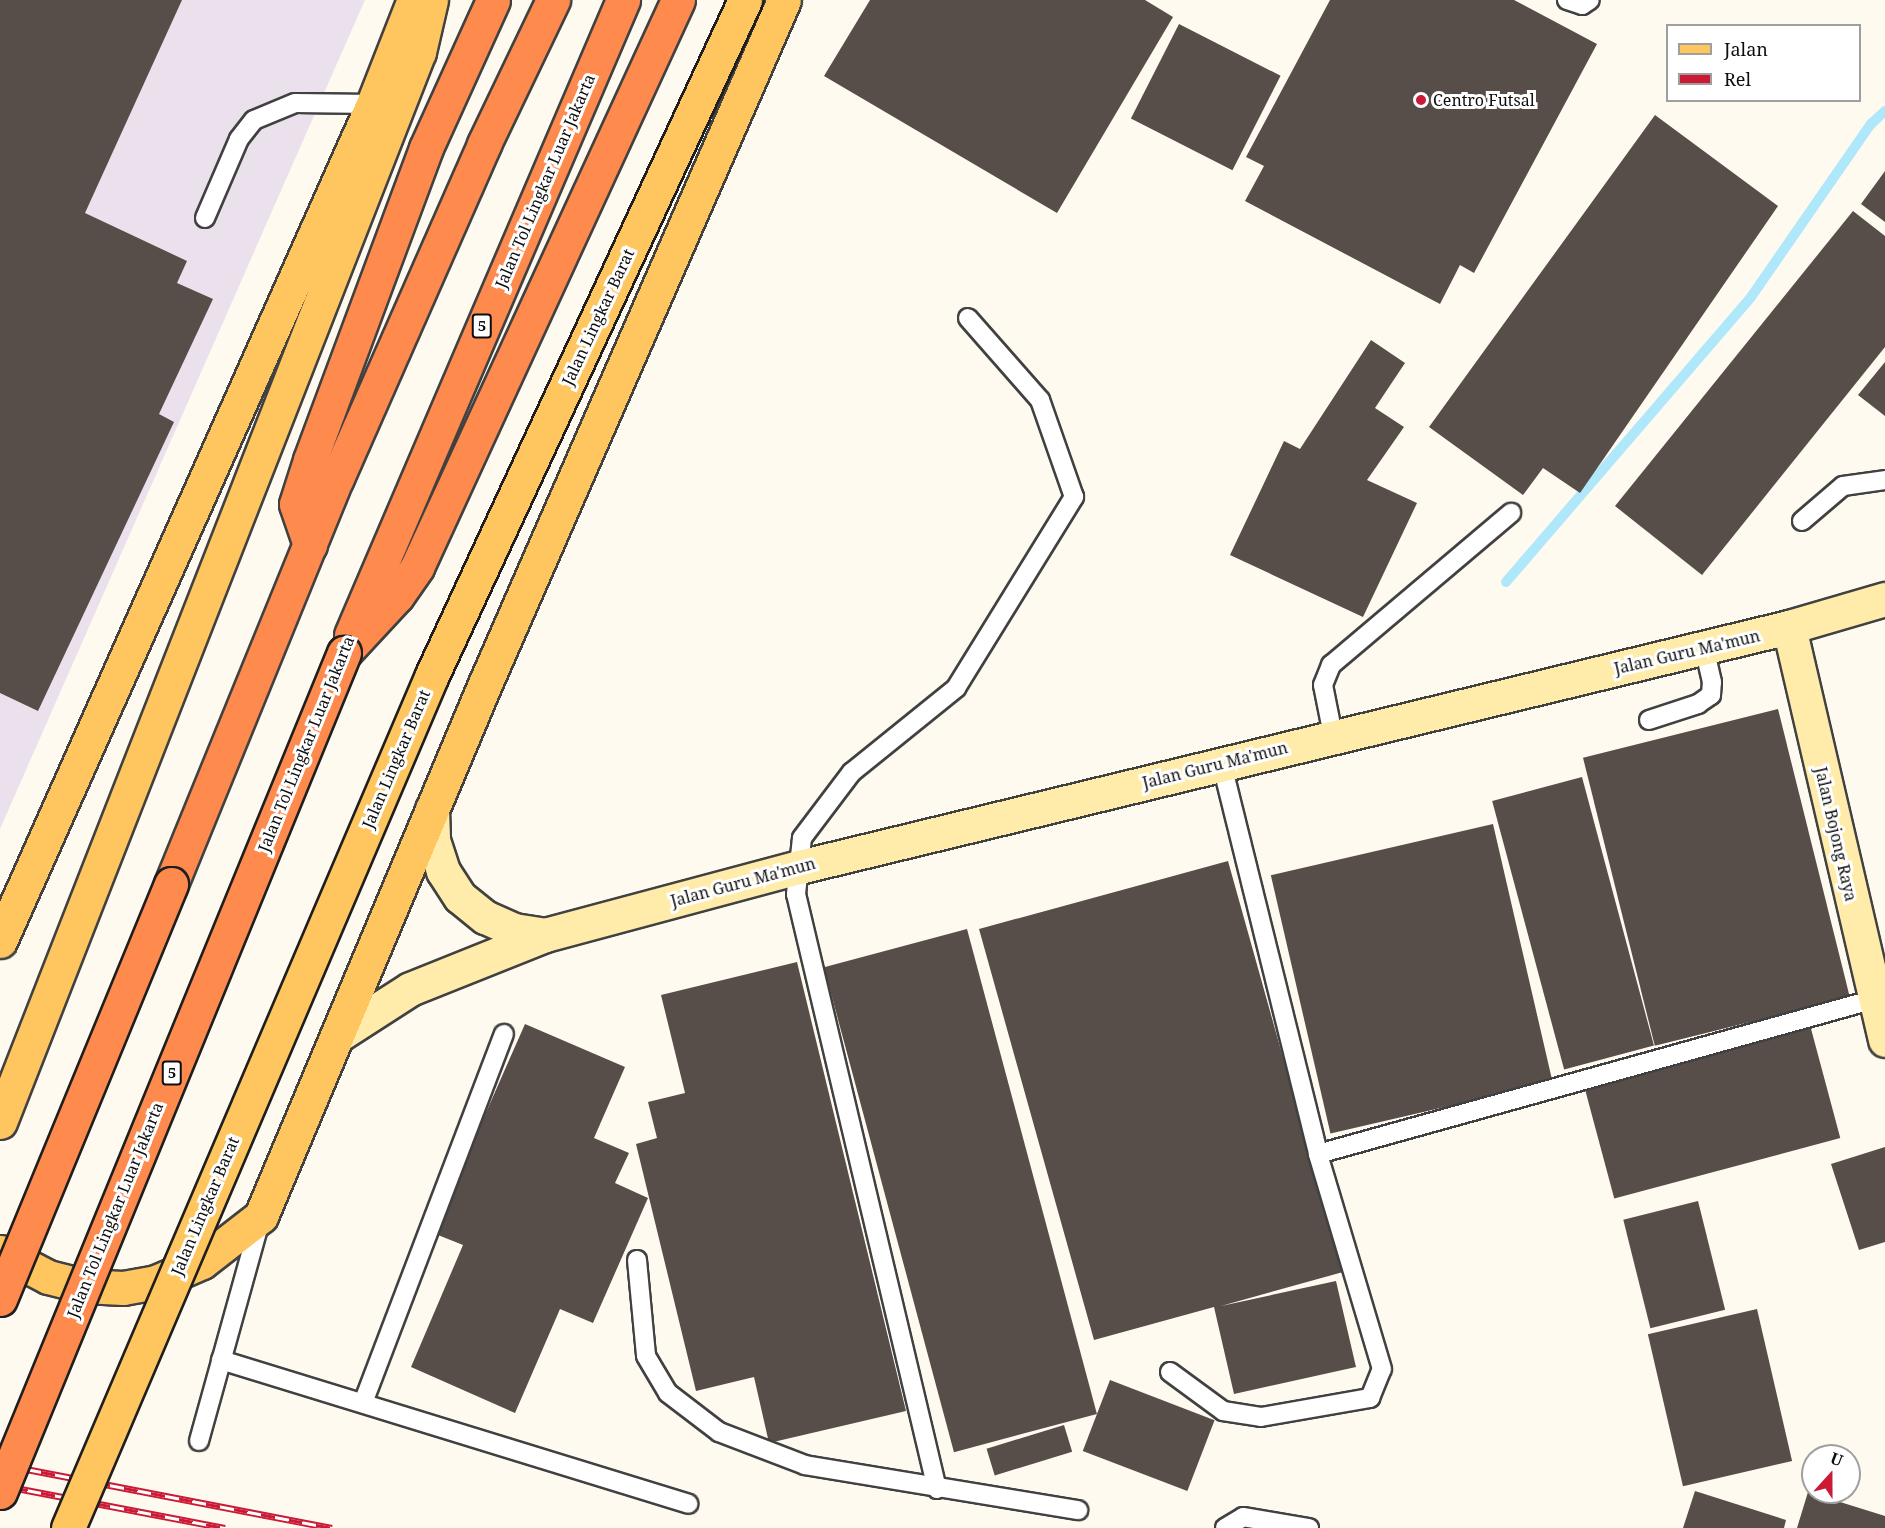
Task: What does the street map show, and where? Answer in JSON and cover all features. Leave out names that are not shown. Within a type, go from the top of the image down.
[{"type":"highway","points":[[310,545],[296,504],[310,460],[426,148],[493,0]]},
{"type":"highway","points":[[0,1299],[310,545],[484,144],[553,0]]},
{"type":"highway","name":"Jalan Tol Lingkar Luar Jakarta","points":[[0,1492],[344,653],[623,0]]},
{"type":"highway","points":[[344,653],[397,596],[417,567],[678,0]]},
{"type":"main road","points":[[0,941],[373,104],[414,0]]},
{"type":"main road","points":[[0,1122],[419,52],[431,0]]},
{"type":"main road","name":"Jalan Lingkar Barat","points":[[68,1528],[432,675],[745,0]]},
{"type":"main road","points":[[0,1252],[48,1277],[83,1286],[123,1288],[156,1282],[202,1263],[261,1216],[340,1034],[432,809],[784,0]]},
{"type":"street","name":"Jalan Guru Ma'mun","points":[[340,1034],[402,993],[545,935],[799,867],[1222,765],[1333,735],[1704,648],[1789,627],[1885,599]]},
{"type":"street","name":"Jalan Bojong Raya","points":[[1789,627],[1885,1040]]},
{"type":"street","name":"Jalan Guru Ma'mun","points":[[432,809],[433,840],[443,871],[460,897],[494,922],[514,930],[545,935]]},
{"type":"street","points":[[0,1276],[48,1277]]},
{"type":"lane","points":[[1567,0],[1582,5],[1590,0]]},
{"type":"lane","points":[[205,218],[238,139],[254,120],[295,103],[373,104]]},
{"type":"lane","points":[[937,1489],[796,894],[802,838],[852,772],[956,688],[1074,497],[1040,400],[968,318]]},
{"type":"lane","points":[[1802,521],[1843,486],[1885,480]]},
{"type":"lane","points":[[1333,735],[1323,685],[1331,665],[1353,642],[1511,513]]},
{"type":"lane","points":[[1649,720],[1698,704],[1711,695],[1712,682],[1704,648]]},
{"type":"lane","points":[[1170,1372],[1223,1411],[1261,1417],[1370,1398],[1382,1369],[1318,1154],[1222,765]]},
{"type":"lane","points":[[1318,1154],[1875,999]]},
{"type":"lane","points":[[363,1403],[504,1034]]},
{"type":"lane","points":[[199,1441],[261,1216]]},
{"type":"lane","points":[[637,1260],[646,1356],[668,1392],[719,1432],[805,1465],[937,1489],[1078,1510]]},
{"type":"lane","points":[[221,1360],[688,1503]]},
{"type":"lane","points":[[1225,1528],[1243,1517],[1309,1528]]},
{"type":"shaded area","points":[[0,0],[365,0],[0,829]]},
{"type":"building","points":[[0,0],[182,0],[85,213],[187,261],[177,283],[213,299],[159,414],[174,422],[38,711],[0,693]]},
{"type":"building","points":[[870,0],[1145,0],[1173,17],[1057,213],[824,76]]},
{"type":"building","name":"Centro Futsal","points":[[1330,0],[1514,0],[1597,44],[1474,273],[1460,265],[1440,304],[1245,201],[1264,166],[1246,157]]},
{"type":"building","points":[[1179,24],[1281,76],[1232,170],[1131,118]]},
{"type":"building","points":[[1655,115],[1778,206],[1580,493],[1543,468],[1523,495],[1429,427]]},
{"type":"building","points":[[1885,171],[1885,222],[1861,204]]},
{"type":"building","points":[[1853,211],[1885,236],[1885,347],[1702,575],[1615,506]]},
{"type":"building","points":[[1371,340],[1405,363],[1375,408],[1404,427],[1367,480],[1417,503],[1363,617],[1230,555],[1284,441],[1300,449]]},
{"type":"building","points":[[1885,362],[1885,416],[1858,395]]},
{"type":"building","points":[[1778,709],[1850,997],[1655,1046],[1583,758]]},
{"type":"building","points":[[1582,777],[1654,1046],[1564,1070],[1492,801]]},
{"type":"building","points":[[1493,824],[1553,1082],[1330,1133],[1271,875]]},
{"type":"building","points":[[1228,861],[1343,1272],[1221,1306],[1336,1281],[1356,1367],[1234,1394],[1214,1307],[1094,1340],[979,929]]},
{"type":"building","points":[[967,929],[1097,1414],[954,1452],[824,967]]},
{"type":"building","points":[[797,962],[906,1411],[769,1443],[754,1377],[696,1391],[636,1144],[657,1138],[648,1102],[685,1093],[661,995]]},
{"type":"building","points":[[525,1024],[625,1067],[594,1138],[629,1153],[615,1183],[648,1198],[593,1323],[560,1309],[515,1413],[411,1367],[463,1245],[433,1233]]},
{"type":"building","points":[[1810,1025],[1840,1138],[1614,1199],[1584,1086]]},
{"type":"building","points":[[1885,1147],[1885,1242],[1859,1250],[1831,1164]]},
{"type":"building","points":[[1698,1201],[1725,1310],[1650,1328],[1623,1220]]},
{"type":"building","points":[[1757,1309],[1792,1461],[1683,1486],[1648,1334]]},
{"type":"building","points":[[1110,1380],[1215,1420],[1187,1491],[1083,1451]]},
{"type":"building","points":[[1064,1425],[1072,1452],[995,1475],[987,1449]]},
{"type":"building","points":[[1695,1491],[1786,1520],[1784,1528],[1683,1528]]},
{"type":"building","points":[[1804,1504],[1846,1504],[1885,1516],[1885,1528],[1797,1528]]},
{"type":"waterway","points":[[1506,582],[1751,297],[1871,124],[1885,111]]},
{"type":"railway","points":[[0,1464],[332,1528]]},
{"type":"railway","points":[[0,1485],[225,1528]]},
{"type":"place","name":"Centro Futsal","points":[[1421,100]]}]
